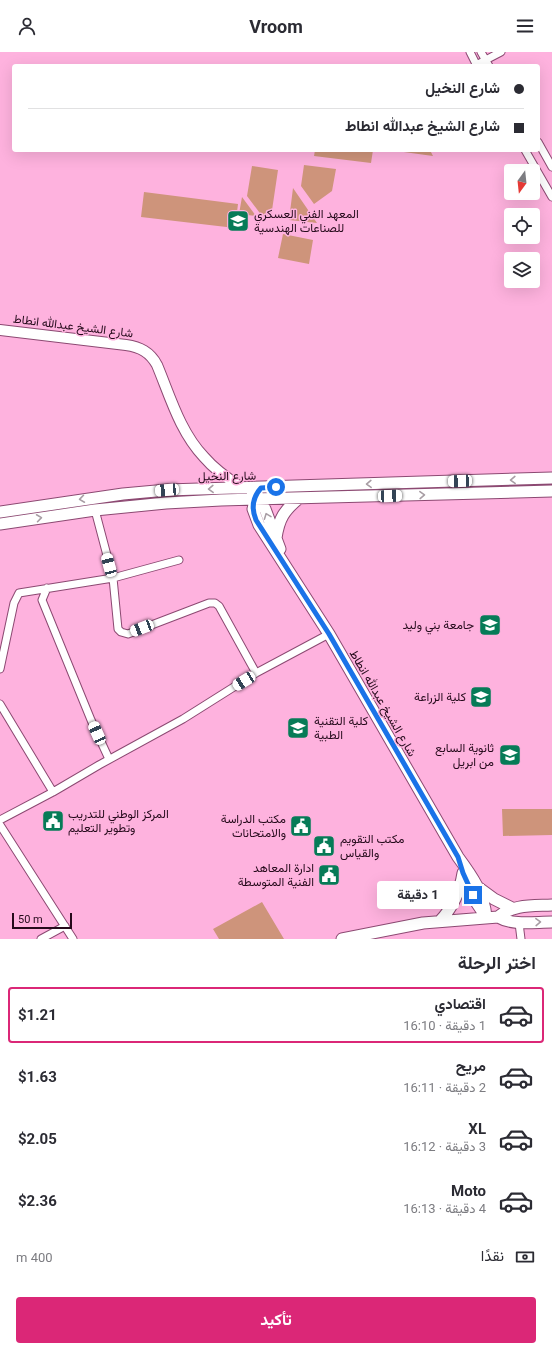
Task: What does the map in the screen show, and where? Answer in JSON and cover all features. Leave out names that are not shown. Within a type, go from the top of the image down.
[{"type":"main road","name":"شارع الشيخ عبدالله انطاط","points":[[0,330],[126,345],[144,350],[154,359],[179,419],[195,446],[212,466],[242,488],[264,509],[283,556],[284,563]]},
{"type":"main road","name":"شارع النخيل","points":[[0,512],[123,494],[167,490],[552,478]]},
{"type":"main road","points":[[255,499],[261,488]]},
{"type":"main road","name":"شارع النخيل","points":[[0,524],[95,510],[166,503],[220,500],[552,491]]},
{"type":"main road","points":[[276,539],[278,526],[282,515],[299,498]]},
{"type":"main road","name":"شارع الشيخ عبدالله انطاط","points":[[255,499],[253,509],[256,520],[329,634],[458,857],[472,876],[483,900],[486,917]]},
{"type":"main road","points":[[220,500],[240,506],[256,520]]},
{"type":"main road","name":"شارع الشيخ عبدالله انطاط","points":[[458,857],[463,873],[476,902],[486,917]]},
{"type":"main road","points":[[440,921],[450,909],[458,895],[463,873]]},
{"type":"main road","points":[[478,887],[494,899],[512,908]]},
{"type":"main road","points":[[498,917],[512,908],[552,905]]},
{"type":"main road","points":[[342,939],[363,937],[402,927],[440,921],[486,917],[498,917],[506,921],[520,923],[552,922]]},
{"type":"street","points":[[470,52],[476,64]]},
{"type":"street","points":[[481,52],[488,63],[501,52]]},
{"type":"street","points":[[540,146],[552,167]]},
{"type":"street","points":[[526,152],[552,198]]},
{"type":"street","points":[[95,510],[113,578],[118,629],[121,632],[128,634],[209,602],[215,603],[219,606],[256,673]]},
{"type":"street","points":[[0,669],[16,598],[19,593],[113,578],[179,560]]},
{"type":"street","points":[[47,588],[42,600],[91,720],[109,759]]},
{"type":"street","points":[[0,820],[183,719],[256,673],[329,634]]},
{"type":"street","points":[[0,704],[53,792]]},
{"type":"street","points":[[0,825],[72,939]]},
{"type":"street","points":[[520,923],[521,939]]},
{"type":"street","points":[[41,939],[65,926]]},
{"type":"shaded area","points":[[315,152],[373,152],[371,163],[314,156]]},
{"type":"shaded area","points":[[404,152],[431,152],[433,156]]},
{"type":"shaded area","points":[[304,165],[336,169],[332,191],[314,204],[301,186]]},
{"type":"shaded area","points":[[252,166],[278,170],[271,217],[262,216],[247,196]]},
{"type":"shaded area","points":[[293,188],[317,223],[289,220]]},
{"type":"shaded area","points":[[144,192],[238,204],[235,228],[141,217]]},
{"type":"shaded area","points":[[242,197],[256,216],[239,214]]},
{"type":"shaded area","points":[[283,234],[313,240],[309,264],[278,258]]},
{"type":"shaded area","points":[[502,809],[552,809],[552,835],[503,836]]},
{"type":"shaded area","points":[[262,902],[284,939],[219,939],[213,929]]},
{"type":"place","name":"المعهد الفني العسكري للصناعات الهندسية","points":[[238,221]]},
{"type":"place","name":"جامعة بني وليد","points":[[490,625]]},
{"type":"place","name":"كلية الزراعة","points":[[481,697]]},
{"type":"place","name":"كلية التقنية الطبية","points":[[298,728]]},
{"type":"place","name":"ثانوية السابع من ابريل","points":[[510,755]]},
{"type":"place","name":"المركز الوطني للتدريب وتطوير التعليم","points":[[53,821]]},
{"type":"place","name":"مكتب الدراسة والامتحانات","points":[[301,826]]},
{"type":"place","name":"مكتب التقويم والقياس","points":[[324,846]]},
{"type":"place","name":"ادارة المعاهد الفنية المتوسطة","points":[[329,875]]},
{"type":"route","points":[[276,487],[261,488],[257,493],[253,509],[256,520],[329,634],[458,857],[467,884],[473,895]]}]
